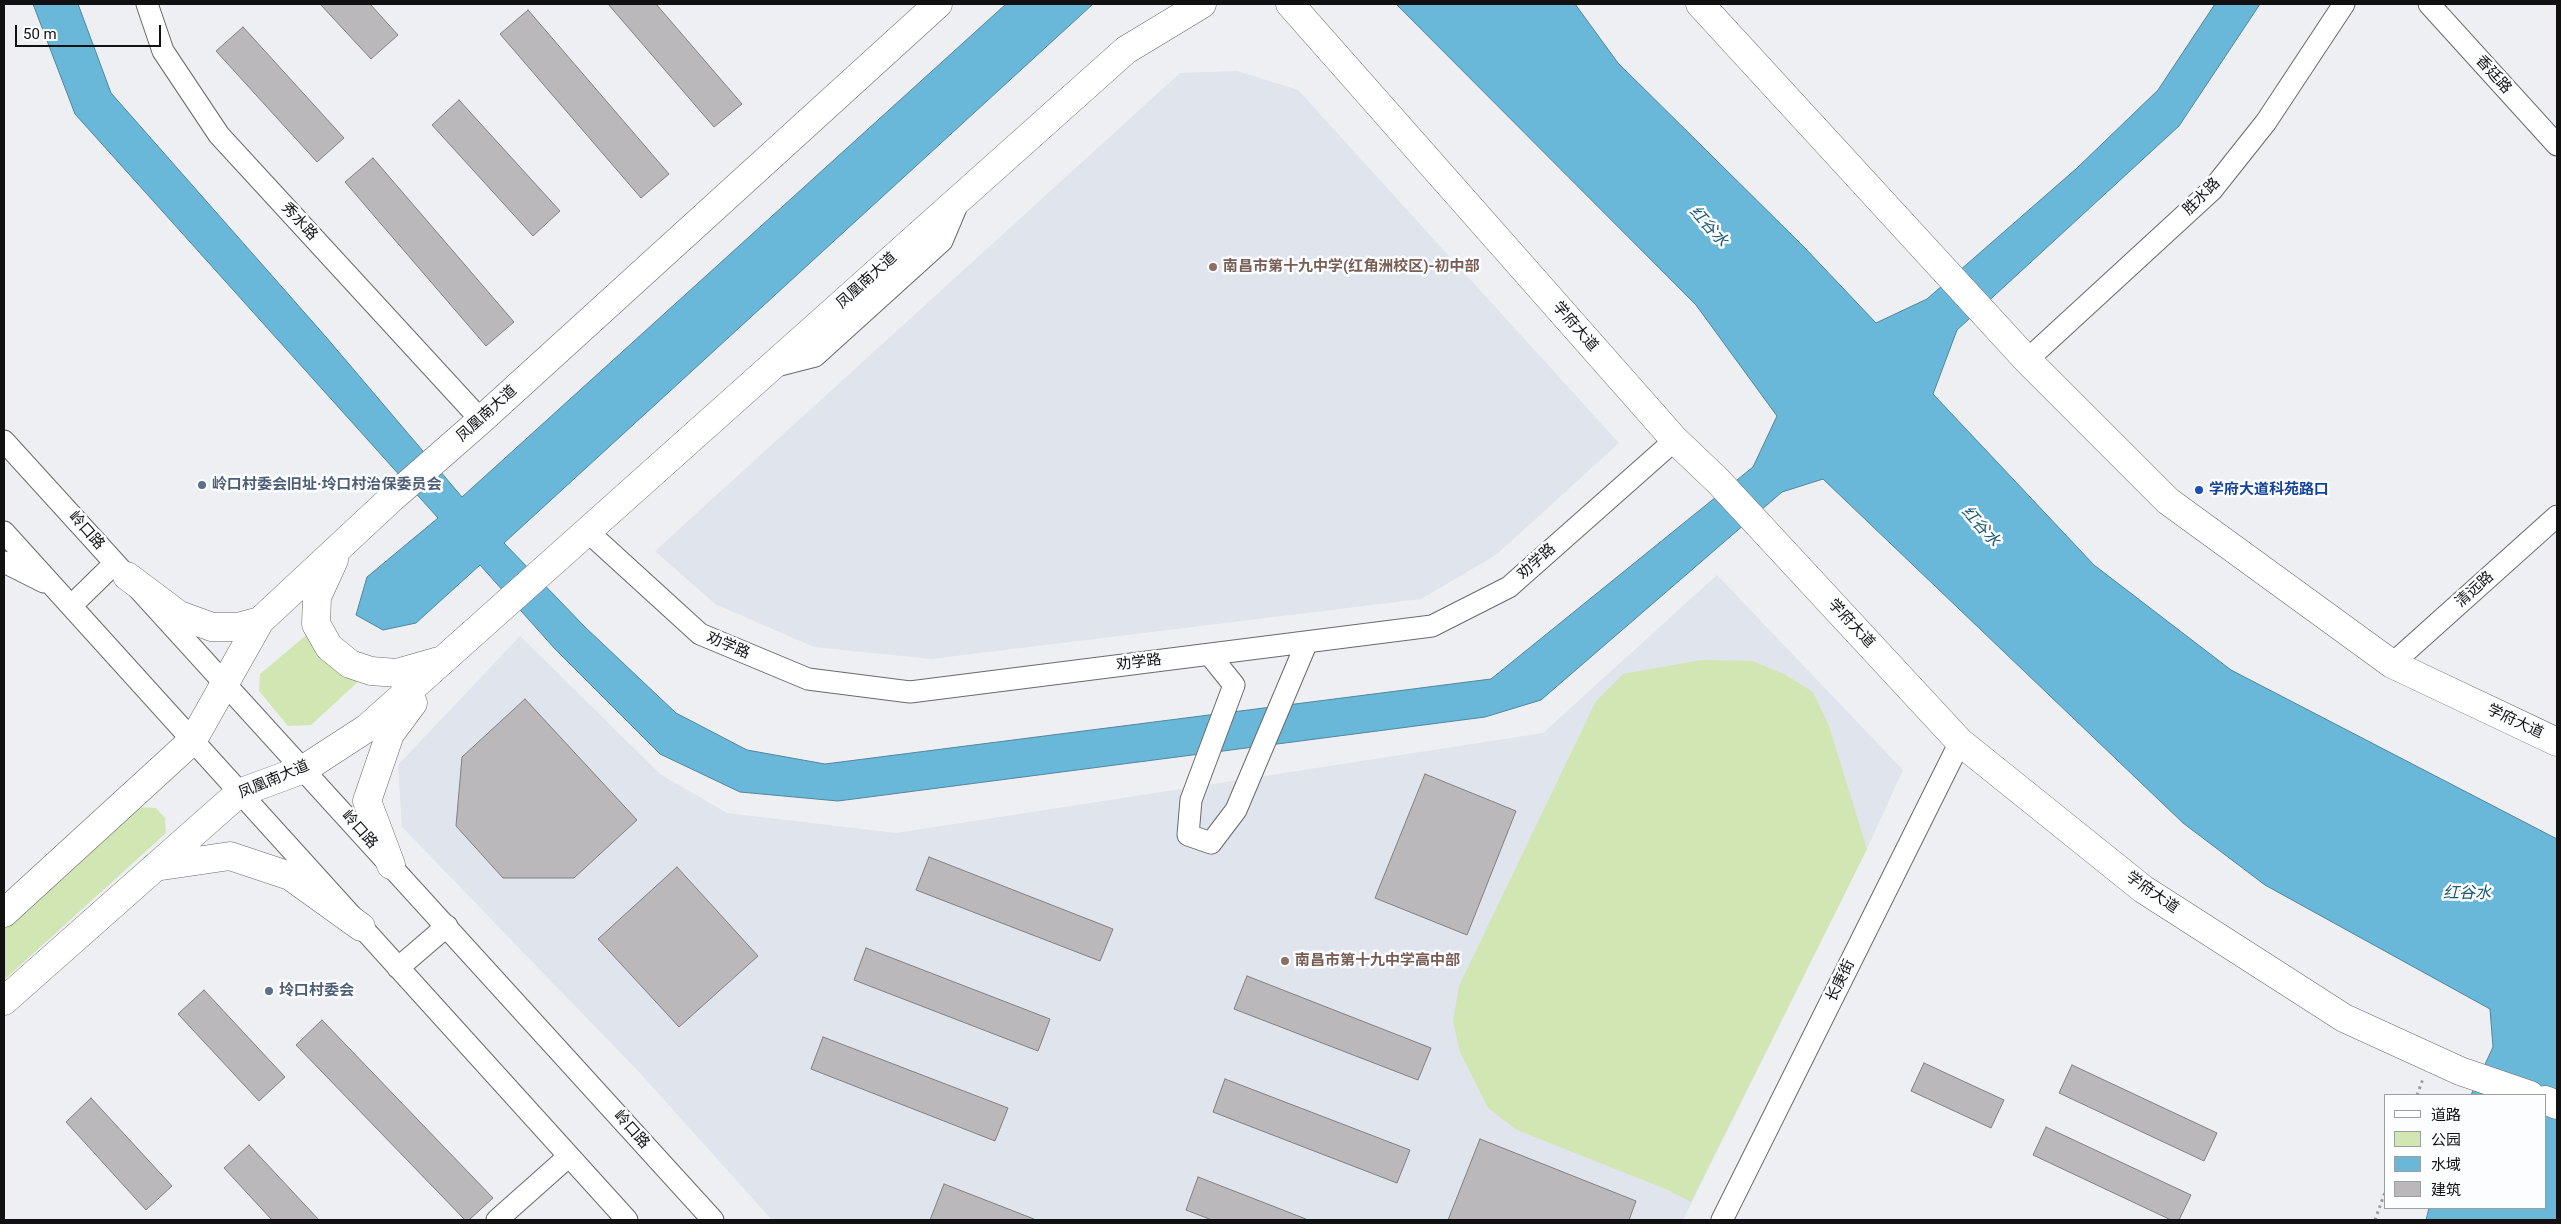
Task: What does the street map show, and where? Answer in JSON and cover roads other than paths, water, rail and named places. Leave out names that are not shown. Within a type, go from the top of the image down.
[{"type":"main road","name":"凤凰南大道","points":[[340,548],[392,498],[481,420],[938,4]]},
{"type":"main road","name":"凤凰南大道","points":[[4,1001],[238,793],[304,769],[367,728],[1126,50],[1202,4]]},
{"type":"main road","name":"学府大道","points":[[1290,4],[1675,440],[1718,481],[1960,742],[2144,889],[2344,1018],[2460,1071],[2527,1094]]},
{"type":"main road","name":"学府大道","points":[[1700,4],[2027,360],[2168,501],[2392,664],[2557,742]]},
{"type":"main road","points":[[4,913],[193,740],[260,621],[340,548]]},
{"type":"main road","points":[[340,548],[317,597],[316,624],[329,647],[350,664],[371,671],[397,673],[444,659]]},
{"type":"main road","points":[[121,569],[179,615],[212,628],[238,627],[260,621]]},
{"type":"main road","points":[[391,865],[367,801],[390,734],[444,659]]},
{"type":"main road","points":[[155,866],[230,856],[290,876],[360,927]]},
{"type":"street","name":"秀水路","points":[[147,4],[163,51],[219,135],[481,420]]},
{"type":"street","name":"胜水路","points":[[2027,360],[2212,190],[2266,122],[2344,4]]},
{"type":"street","name":"香廷路","points":[[2429,4],[2557,146]]},
{"type":"street","name":"劝学路","points":[[587,531],[700,634],[808,679],[910,692],[1209,654],[1304,649],[1432,626],[1509,587],[1675,440]]},
{"type":"street","name":"岭口路","points":[[4,441],[713,1220]]},
{"type":"street","name":"清远路","points":[[2392,664],[2557,516]]},
{"type":"street","points":[[4,532],[193,740],[238,793],[627,1220]]},
{"type":"street","points":[[4,562],[55,588]]},
{"type":"street","points":[[71,606],[121,569]]},
{"type":"street","points":[[1209,654],[1234,686],[1191,800],[1188,835],[1211,843],[1236,810],[1304,649]]},
{"type":"street","name":"长庚街","points":[[1722,1220],[1960,742]]},
{"type":"street","points":[[398,968],[447,926]]},
{"type":"street","points":[[497,1220],[569,1156]]},
{"type":"water","name":"红谷水","points":[[33,4],[78,4],[111,93],[326,337],[462,497],[1006,4],[1093,4],[504,543],[585,627],[676,713],[747,750],[825,764],[1491,679],[1753,467],[1777,416],[1696,305],[1396,4],[1575,4],[1618,63],[1804,247],[1876,323],[1927,299],[2077,168],[2158,90],[2215,4],[2260,4],[2179,126],[1957,330],[1933,394],[2094,565],[2231,670],[2557,839],[2557,1220],[2426,1220],[2429,1209],[2546,1209],[2546,1094],[2471,1094],[2493,1047],[2490,1009],[2265,885],[2183,823],[1823,479],[1782,492],[1541,700],[1485,717],[838,801],[740,792],[660,754],[555,649],[480,565],[416,623],[383,630],[356,615],[367,577],[438,518],[75,114]]},
{"type":"place","name":"南昌市第十九中学(红角洲校区)-初中部","points":[[1213,267]]},
{"type":"place","name":"岭口村委会旧址·坽口村治保委员会","points":[[202,485]]},
{"type":"place","name":"学府大道科苑路口","points":[[2199,490]]},
{"type":"place","name":"南昌市第十九中学高中部","points":[[1285,961]]},
{"type":"place","name":"坽口村委会","points":[[269,991]]}]
